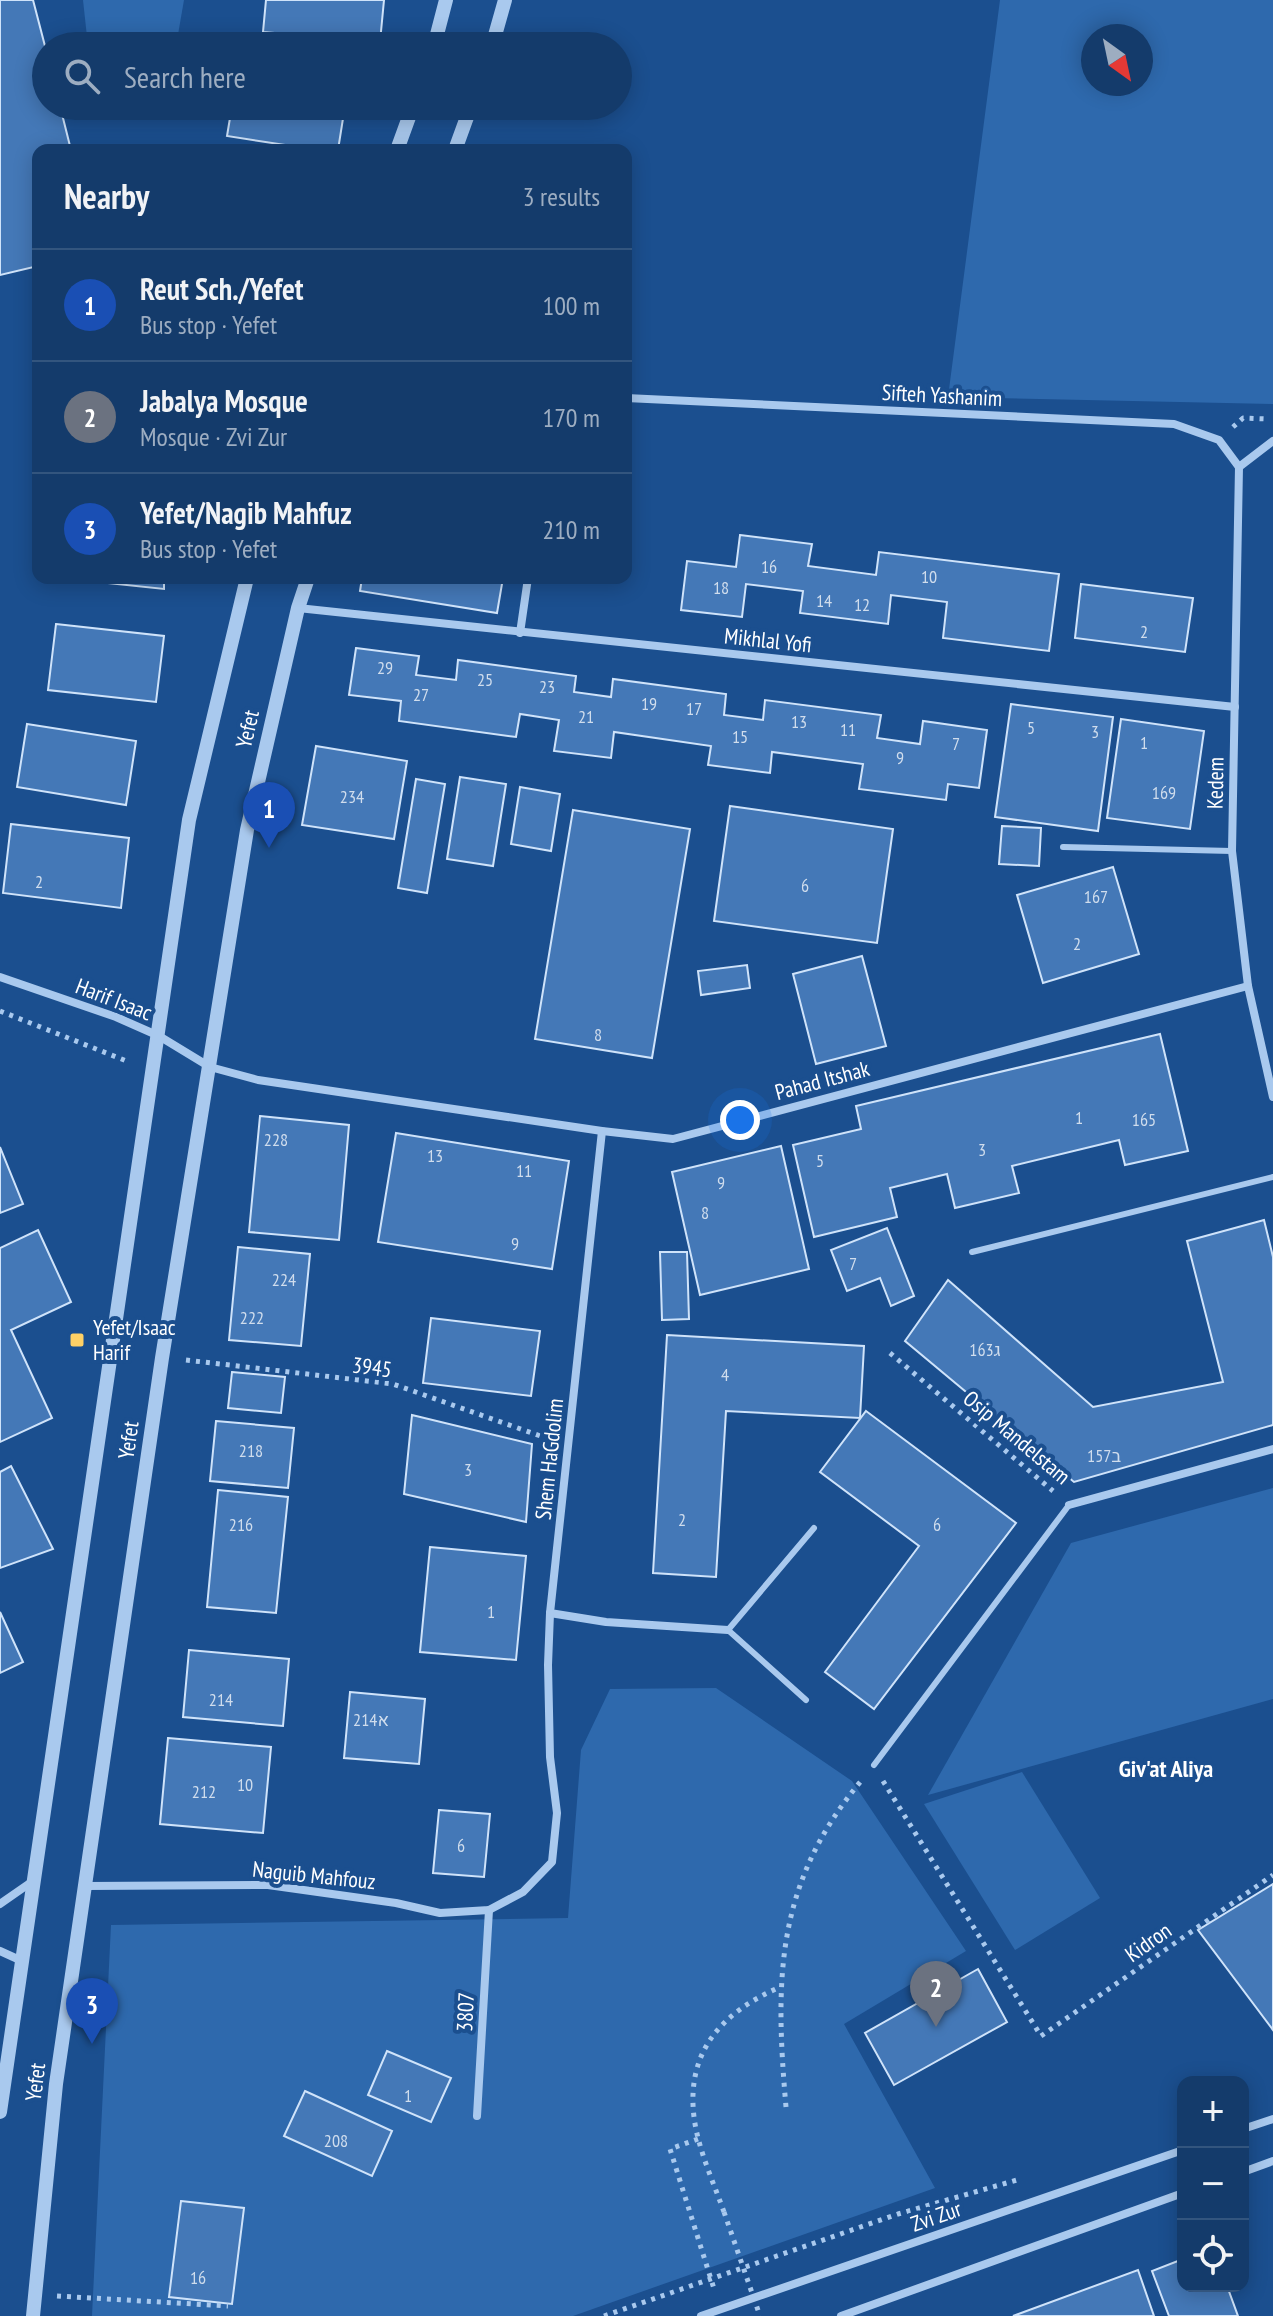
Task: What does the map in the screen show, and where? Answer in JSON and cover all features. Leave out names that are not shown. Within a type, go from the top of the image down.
[{"type":"street","points":[[438,32],[446,0]]},
{"type":"street","points":[[496,32],[505,0]]},
{"type":"street","points":[[399,144],[408,120]]},
{"type":"street","points":[[457,144],[466,120]]},
{"type":"street","name":"Sifteh Yashanim","points":[[632,398],[1174,424],[1219,440]]},
{"type":"street","points":[[1219,440],[1239,467],[1273,441]]},
{"type":"street","name":"Kedem","points":[[1239,467],[1232,851],[1248,986],[1273,1097]]},
{"type":"street","name":"Yefet","points":[[0,2112],[189,820],[246,584]]},
{"type":"street","name":"Yefet","points":[[33,2316],[56,2084],[162,1358],[219,995],[247,830],[306,584]]},
{"type":"street","points":[[520,633],[527,584]]},
{"type":"street","name":"Mikhlal Yofi","points":[[298,608],[1235,707]]},
{"type":"street","name":"Harif Isaac","points":[[0,977],[116,1017],[159,1036],[210,1067]]},
{"type":"street","name":"Pahad Itshak","points":[[210,1067],[258,1080],[673,1139],[1248,986]]},
{"type":"street","name":"Shem HaGdolim","points":[[489,1910],[523,1892],[552,1862],[557,1813],[550,1757],[550,1613],[602,1131]]},
{"type":"street","name":"Osip Mandelstam","points":[[1069,1505],[1273,1449]]},
{"type":"street","points":[[550,1613],[606,1622],[728,1630]]},
{"type":"street","points":[[0,1904],[33,1881]]},
{"type":"street","name":"Naguib Mahfouz","points":[[86,1886],[268,1885],[396,1903],[440,1913],[489,1910]]},
{"type":"street","name":"3807","points":[[477,2116],[489,1910]]},
{"type":"street","points":[[0,1951],[22,1961]]},
{"type":"street","points":[[1249,2127],[1273,2119]]},
{"type":"street","name":"Zvi Zur","points":[[701,2316],[1177,2152]]},
{"type":"street","points":[[1249,2170],[1273,2161]]},
{"type":"street","points":[[841,2316],[1177,2195]]},
{"type":"lane","points":[[1063,847],[1232,851]]},
{"type":"lane","points":[[972,1252],[1273,1177]]},
{"type":"lane","points":[[874,1765],[1069,1505]]},
{"type":"lane","points":[[806,1700],[728,1630],[814,1528]]},
{"type":"path","points":[[1219,440],[1243,418],[1273,419]]},
{"type":"path","points":[[0,1011],[153,1071]]},
{"type":"path","name":"Osip Mandelstam","points":[[890,1353],[1069,1505]]},
{"type":"path","name":"3945","points":[[162,1358],[393,1384],[569,1446]]},
{"type":"path","points":[[786,2107],[779,2029],[780,1987],[793,1905],[807,1866],[830,1822],[874,1765]]},
{"type":"path","name":"Kidron","points":[[874,1765],[1041,2036],[1273,1875]]},
{"type":"path","points":[[760,2316],[698,2139],[694,2090],[700,2060],[712,2034],[757,1997],[780,1987]]},
{"type":"path","points":[[698,2139],[670,2149],[720,2310]]},
{"type":"path","points":[[604,2316],[898,2214],[1032,2176]]},
{"type":"path","points":[[84,2297],[228,2306]]},
{"type":"shaded area","points":[[83,0],[184,0],[178,32],[86,32]]},
{"type":"shaded area","points":[[1000,0],[1273,0],[1273,404],[948,397]]},
{"type":"shaded area","points":[[1273,1488],[1273,1699],[928,1795],[1071,1543]]},
{"type":"shaded area","points":[[716,1688],[852,1781],[966,1951],[844,2024],[935,2188],[573,2316],[92,2316],[111,1925],[568,1918],[581,1750],[610,1689]]},
{"type":"shaded area","points":[[1022,1772],[1100,1898],[1015,1950],[924,1804]]},
{"type":"building","points":[[0,0],[33,0],[41,32],[32,32],[32,120],[64,120],[70,144],[32,144],[32,267],[0,275]]},
{"type":"building","points":[[266,0],[384,0],[381,32],[263,32]]},
{"type":"building","points":[[230,120],[343,120],[339,144],[279,144],[227,136]]},
{"type":"building","points":[[740,535],[812,544],[808,566],[876,575],[879,552],[1059,574],[1049,651],[943,638],[947,602],[891,595],[888,624],[800,613],[803,591],[746,584],[742,617],[681,610],[687,561],[736,567]]},
{"type":"building","points":[[117,584],[164,584],[164,589]]},
{"type":"building","points":[[361,584],[502,584],[497,613],[360,591]]},
{"type":"building","points":[[1081,584],[1193,598],[1185,652],[1075,638]]},
{"type":"building","points":[[56,624],[164,636],[156,702],[48,690]]},
{"type":"building","points":[[356,648],[419,656],[416,675],[456,680],[458,660],[576,676],[574,692],[611,697],[613,679],[726,694],[724,715],[763,720],[765,700],[881,715],[877,738],[920,744],[923,721],[987,730],[979,788],[948,784],[946,800],[859,789],[863,764],[772,752],[770,773],[708,765],[711,746],[614,732],[611,758],[554,751],[559,720],[520,714],[516,737],[399,721],[401,701],[349,695]]},
{"type":"building","points":[[1011,704],[1113,717],[1098,831],[995,817]]},
{"type":"building","points":[[1121,719],[1204,731],[1190,829],[1107,818]]},
{"type":"building","points":[[27,724],[136,741],[126,805],[17,787]]},
{"type":"building","points":[[316,746],[407,761],[394,839],[302,825]]},
{"type":"building","points":[[460,777],[506,784],[493,866],[447,859]]},
{"type":"building","points":[[416,779],[445,784],[427,893],[398,888]]},
{"type":"building","points":[[520,787],[560,794],[551,851],[511,844]]},
{"type":"building","points":[[730,806],[893,829],[877,943],[714,921]]},
{"type":"building","points":[[573,810],[690,829],[652,1058],[535,1039]]},
{"type":"building","points":[[11,824],[129,838],[121,908],[3,893]]},
{"type":"building","points":[[1002,826],[1041,828],[1039,866],[999,864]]},
{"type":"building","points":[[1113,867],[1139,954],[1043,983],[1017,895]]},
{"type":"building","points":[[862,956],[886,1046],[816,1064],[793,974]]},
{"type":"building","points":[[747,965],[750,988],[701,995],[698,971]]},
{"type":"building","points":[[1160,1034],[1188,1151],[1125,1165],[1119,1140],[1012,1166],[1019,1193],[955,1208],[947,1174],[890,1188],[897,1217],[814,1237],[793,1145],[861,1129],[856,1106]]},
{"type":"building","points":[[260,1116],[349,1125],[339,1240],[249,1232]]},
{"type":"building","points":[[396,1133],[569,1161],[552,1269],[378,1242]]},
{"type":"building","points":[[781,1146],[809,1269],[700,1295],[672,1172]]},
{"type":"building","points":[[0,1147],[23,1204],[0,1213]]},
{"type":"building","points":[[1264,1220],[1273,1257],[1273,1425],[1074,1482],[905,1341],[948,1280],[1093,1407],[1223,1382],[1187,1241]]},
{"type":"building","points":[[887,1228],[914,1296],[891,1306],[880,1278],[847,1291],[831,1250]]},
{"type":"building","points":[[38,1230],[71,1302],[11,1330],[52,1418],[0,1442],[0,1248]]},
{"type":"building","points":[[238,1247],[310,1254],[301,1346],[229,1340]]},
{"type":"building","points":[[660,1252],[687,1252],[689,1319],[662,1320]]},
{"type":"building","points":[[431,1318],[540,1331],[531,1396],[423,1383]]},
{"type":"building","points":[[667,1335],[864,1346],[860,1418],[726,1411],[716,1577],[653,1573]]},
{"type":"building","points":[[232,1372],[285,1377],[281,1413],[228,1408]]},
{"type":"building","points":[[866,1411],[1016,1523],[874,1709],[825,1672],[919,1546],[820,1472]]},
{"type":"building","points":[[412,1415],[532,1444],[526,1522],[404,1494]]},
{"type":"building","points":[[216,1421],[294,1428],[288,1488],[210,1481]]},
{"type":"building","points":[[11,1466],[53,1549],[0,1568],[0,1472]]},
{"type":"building","points":[[218,1490],[288,1497],[276,1613],[207,1607]]},
{"type":"building","points":[[430,1547],[526,1556],[516,1660],[420,1652]]},
{"type":"building","points":[[0,1612],[23,1662],[0,1673]]},
{"type":"building","points":[[189,1650],[289,1659],[283,1726],[183,1717]]},
{"type":"building","points":[[350,1692],[425,1699],[419,1764],[344,1758]]},
{"type":"building","points":[[168,1738],[271,1747],[263,1833],[160,1824]]},
{"type":"building","points":[[439,1810],[490,1814],[484,1877],[433,1873]]},
{"type":"building","points":[[1273,1884],[1273,2030],[1198,1930]]},
{"type":"building","points":[[978,1969],[1007,2022],[894,2085],[865,2033]]},
{"type":"building","points":[[387,2051],[451,2078],[431,2122],[368,2095]]},
{"type":"building","points":[[305,2091],[392,2131],[372,2176],[284,2136]]},
{"type":"building","points":[[181,2201],[244,2208],[232,2304],[169,2297]]},
{"type":"building","points":[[1177,2261],[1177,2292],[1229,2292],[1238,2316],[1169,2316],[1152,2271]]},
{"type":"building","points":[[1138,2270],[1154,2316],[1013,2316]]},
{"type":"place","name":"Reut Sch./Yefet","points":[[269,848]]},
{"type":"place","name":"Yefet/Isaac Harif","points":[[77,1340]]},
{"type":"place","name":"Jabalya Mosque","points":[[936,2027]]},
{"type":"place","name":"Yefet/Nagib Mahfuz","points":[[92,2044]]},
{"type":"district","name":"Giv'at Aliya","points":[[1166,1768]]}]
